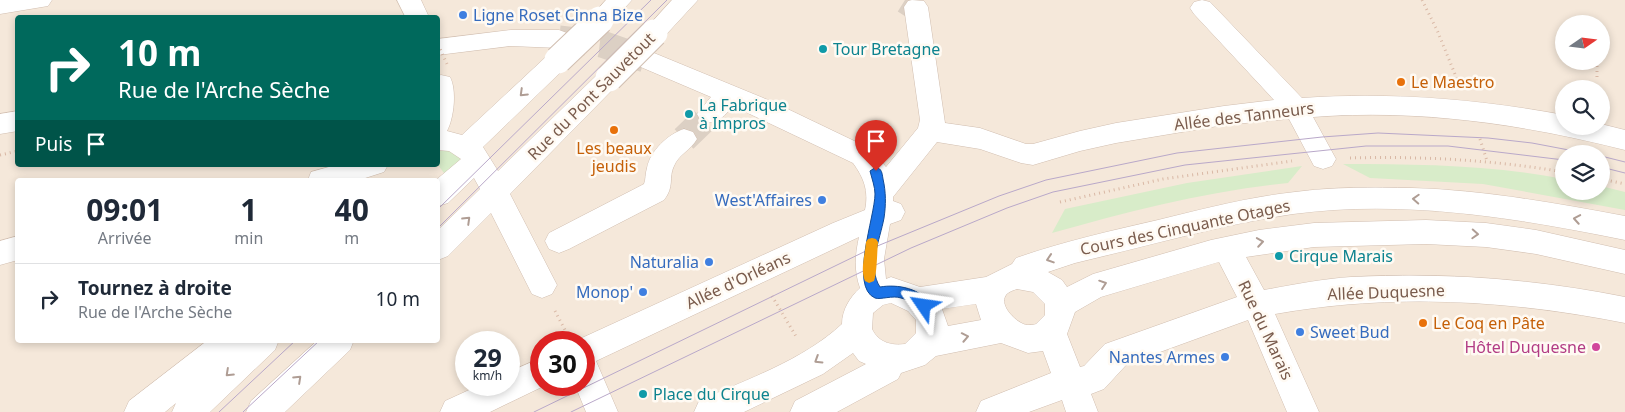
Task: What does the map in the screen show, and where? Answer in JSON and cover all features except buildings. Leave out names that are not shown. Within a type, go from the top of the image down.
[{"type":"street","points":[[0,6],[40,0]]},
{"type":"street","points":[[440,193],[558,49],[600,20],[620,0]]},
{"type":"street","name":"Rue du Pont Sauvetout","points":[[440,246],[686,0]]},
{"type":"street","points":[[916,7],[933,120],[930,132],[884,207],[870,249],[870,282],[877,293],[868,298],[857,312],[856,330],[860,340],[868,350],[889,360],[914,355],[927,344],[1003,329]]},
{"type":"street","points":[[1202,8],[1296,108],[1323,159]]},
{"type":"street","points":[[440,82],[441,61],[511,38],[558,49]]},
{"type":"street","points":[[645,59],[730,94],[862,156],[871,163],[876,171],[884,207]]},
{"type":"street","points":[[710,114],[730,94]]},
{"type":"street","name":"Allée des Tanneurs","points":[[930,132],[962,134],[995,142],[1029,155],[1082,141],[1178,123],[1296,108],[1346,106],[1428,107],[1470,110],[1555,124]]},
{"type":"street","points":[[0,124],[15,122]]},
{"type":"street","points":[[1605,135],[1625,140]]},
{"type":"street","points":[[559,241],[654,192],[659,184],[658,175],[661,163],[684,139]]},
{"type":"street","points":[[440,140],[454,142],[472,153],[495,192],[542,285]]},
{"type":"street","points":[[338,178],[370,167]]},
{"type":"street","name":"Cours des Cinquante Otages","points":[[877,293],[898,291],[919,300],[1007,282],[1026,267],[1075,251],[1230,214],[1295,203],[1376,199],[1474,203],[1574,218],[1625,228]]},
{"type":"street","name":"Allée d'Orléans","points":[[595,336],[843,231],[884,207]]},
{"type":"street","name":"Cours des Cinquante Otages","points":[[1056,319],[1094,287],[1111,281],[1227,248],[1314,235],[1426,232],[1486,235],[1511,238],[1625,262]]},
{"type":"street","name":"Rue du Marais","points":[[1227,248],[1256,304],[1303,412]]},
{"type":"street","points":[[0,253],[15,249]]},
{"type":"street","points":[[1056,319],[1039,338],[1022,338],[1003,329],[991,312],[990,295],[1007,282],[1030,277],[1050,287],[1055,293],[1056,319],[1071,384],[1082,412]]},
{"type":"street","name":"Allée Duquesne","points":[[992,412],[1051,388],[1092,379],[1116,354],[1256,304],[1349,290],[1413,288],[1478,290],[1574,300],[1625,310]]},
{"type":"street","points":[[919,300],[931,320],[930,336],[927,344]]},
{"type":"street","points":[[710,412],[812,364],[837,348],[856,330]]},
{"type":"street","points":[[140,412],[227,343]]},
{"type":"street","points":[[188,412],[261,343]]},
{"type":"street","points":[[262,412],[336,343]]},
{"type":"street","points":[[806,412],[887,369],[889,360]]},
{"type":"street","points":[[456,412],[530,377]]},
{"type":"street","points":[[595,396],[602,412]]},
{"type":"path","points":[[1422,0],[1437,30],[1470,110]]},
{"type":"path","points":[[1597,70],[1597,78]]},
{"type":"path","points":[[0,155],[15,152]]},
{"type":"path","points":[[1610,181],[1625,184]]},
{"type":"path","points":[[542,285],[567,331]]},
{"type":"shaded area","points":[[0,0],[1625,0],[1625,412],[0,412]]},
{"type":"green space","points":[[440,144],[471,160],[445,179],[444,173],[440,167]]},
{"type":"green space","points":[[1343,164],[1454,166],[1537,174],[1555,177],[1555,197],[1483,184],[1370,178]]},
{"type":"green space","points":[[1302,166],[1288,183],[1228,191],[1169,203],[1052,233],[1065,209],[1187,183]]},
{"type":"green space","points":[[1610,188],[1625,192],[1625,210],[1570,200],[1610,200]]},
{"type":"tunnel","points":[[905,0],[916,7]]},
{"type":"tunnel","points":[[559,39],[602,44],[645,59]]},
{"type":"tunnel","points":[[684,139],[710,114]]},
{"type":"tram line","points":[[440,207],[651,0]]},
{"type":"tram line","points":[[440,226],[667,0]]},
{"type":"tram line","points":[[534,412],[870,249],[999,196],[1046,180],[1177,153],[1322,137],[1378,133],[1488,138],[1555,147]]},
{"type":"tram line","points":[[571,412],[911,248],[1007,208],[1053,192],[1185,165],[1366,146],[1448,146],[1555,159]]},
{"type":"tram line","points":[[1610,158],[1625,162]]},
{"type":"tram line","points":[[1610,169],[1625,173]]},
{"type":"tram line","points":[[219,412],[293,343]]},
{"type":"tram line","points":[[243,412],[317,343]]},
{"type":"slow traffic","points":[[869,278],[872,242]]},
{"type":"place","name":"Ligne Roset Cinna Bize","points":[[463,15]]},
{"type":"place","name":"Tour Bretagne","points":[[823,49]]},
{"type":"place","name":"Le Maestro","points":[[1401,82]]},
{"type":"place","name":"La Fabrique à Impros","points":[[689,114]]},
{"type":"place","name":"Les beaux jeudis","points":[[614,130]]},
{"type":"place","name":"West'Affaires","points":[[822,200]]},
{"type":"place","name":"Cirque Marais","points":[[1279,256]]},
{"type":"place","name":"Naturalia","points":[[709,262]]},
{"type":"place","name":"Monop'","points":[[643,292]]},
{"type":"place","name":"Le Coq en Pâte","points":[[1423,323]]},
{"type":"place","name":"Sweet Bud","points":[[1300,332]]},
{"type":"place","name":"Hôtel Duquesne","points":[[1596,347]]},
{"type":"place","name":"Nantes Armes","points":[[1225,357]]},
{"type":"place","name":"Place du Cirque","points":[[643,394]]},
{"type":"route","points":[[876,171],[881,193],[878,218],[870,249],[870,282],[877,293],[891,290],[906,293],[919,300],[924,306]]}]
